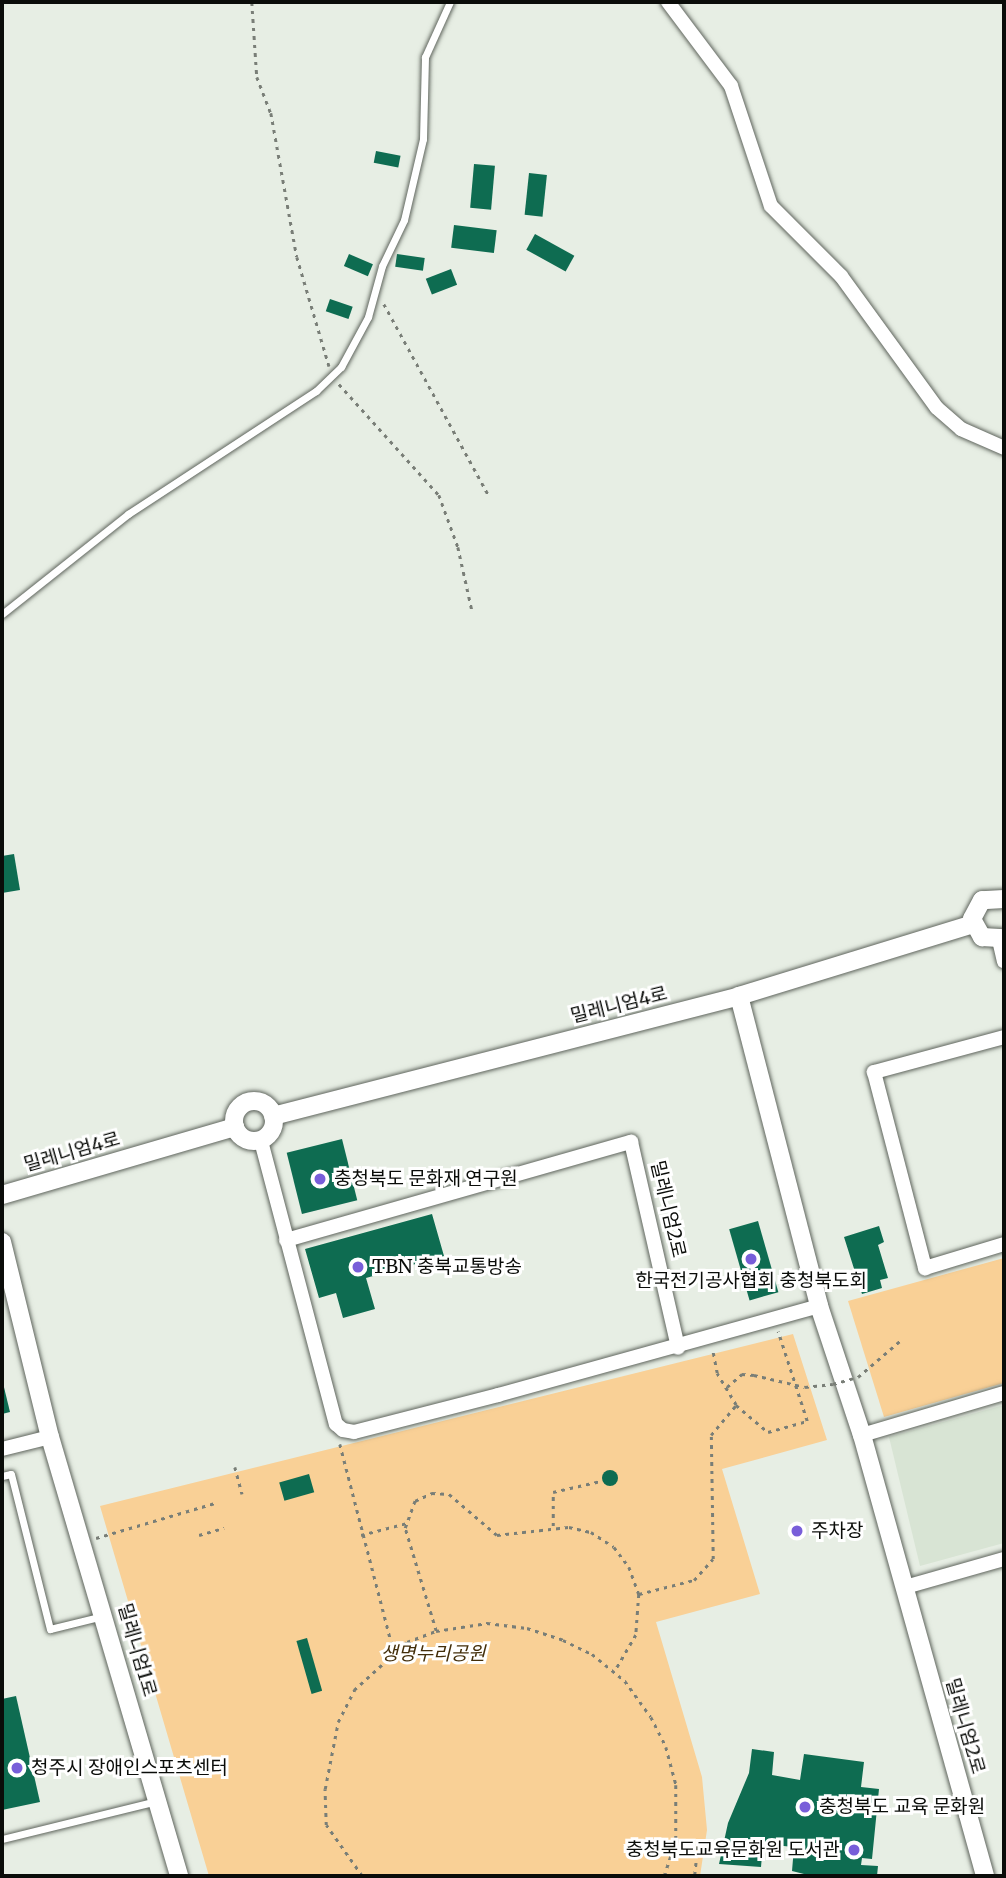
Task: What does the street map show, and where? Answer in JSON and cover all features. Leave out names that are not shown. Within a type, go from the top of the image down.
[{"type":"street","points":[[668,2],[730,86],[771,206],[841,276],[937,408],[961,429],[1004,448]]},
{"type":"street","points":[[1004,899],[982,900],[973,912],[973,924],[982,937],[1002,939],[1004,961]]},
{"type":"street","name":"밀레니엄4로","points":[[274,1116],[740,996],[973,924]]},
{"type":"street","name":"밀레니엄2로","points":[[740,996],[819,1306],[862,1435],[985,1876]]},
{"type":"street","points":[[1004,1037],[874,1072],[925,1268],[1004,1244]]},
{"type":"street","points":[[251,1101],[264,1104],[274,1116],[271,1133],[261,1141],[242,1138],[235,1127],[236,1113],[251,1101]]},
{"type":"street","name":"밀레니엄4로","points":[[2,1195],[235,1127]]},
{"type":"street","points":[[261,1141],[336,1424],[354,1432],[678,1348],[819,1306]]},
{"type":"street","name":"밀레니엄2로","points":[[286,1240],[631,1142],[678,1348]]},
{"type":"street","name":"밀레니엄1로","points":[[2,1242],[50,1437],[105,1616],[179,1876]]},
{"type":"street","points":[[862,1435],[1004,1393]]},
{"type":"street","points":[[2,1449],[50,1437]]},
{"type":"street","points":[[905,1587],[1004,1559]]},
{"type":"lane","points":[[2,614],[128,514],[334,376],[362,330],[374,290],[410,198],[426,117],[425,57],[450,2]]},
{"type":"lane","points":[[2,1476],[11,1474],[50,1629],[105,1616]]},
{"type":"lane","points":[[2,1839],[158,1801]]},
{"type":"path","points":[[252,2],[257,77],[271,113],[298,257],[334,376],[382,437],[439,495],[458,547],[472,610]]},
{"type":"path","points":[[374,290],[488,494]]},
{"type":"path","points":[[710,1338],[717,1373],[736,1405],[768,1432],[807,1421],[775,1320]]},
{"type":"path","points":[[727,1387],[741,1374],[805,1387],[833,1384],[858,1377],[902,1339]]},
{"type":"path","points":[[639,1594],[694,1580],[713,1559],[711,1435],[736,1405]]},
{"type":"path","points":[[336,1424],[361,1535],[394,1653]]},
{"type":"path","points":[[235,1468],[242,1494]]},
{"type":"path","points":[[553,1526],[553,1492],[601,1481]]},
{"type":"path","points":[[436,1631],[407,1522],[415,1501],[423,1496],[449,1494],[497,1535],[553,1526],[591,1532],[614,1547],[629,1567],[639,1594],[636,1635],[615,1671]]},
{"type":"path","points":[[82,1542],[215,1503]]},
{"type":"path","points":[[361,1535],[407,1522]]},
{"type":"path","points":[[199,1535],[224,1528]]},
{"type":"path","points":[[362,1876],[326,1825],[325,1789],[338,1722],[349,1701],[407,1642],[436,1631],[487,1623],[527,1628],[592,1654],[615,1671],[651,1717],[666,1747],[676,1785],[676,1840],[664,1876]]},
{"type":"path","points":[[676,1840],[698,1846],[695,1876]]},
{"type":"shaded area","points":[[1004,1405],[1004,1543],[920,1566],[889,1437]]},
{"type":"green space","points":[[1004,1258],[1004,1383],[884,1417],[848,1301]]},
{"type":"green space","name":"생명누리공원","points":[[793,1334],[827,1440],[722,1469],[760,1594],[656,1622],[702,1777],[707,1830],[700,1876],[209,1876],[100,1506]]},
{"type":"building","points":[[376,151],[401,156],[398,168],[374,163]]},
{"type":"building","points":[[474,164],[495,166],[491,210],[470,208]]},
{"type":"building","points":[[529,173],[547,175],[543,217],[525,215]]},
{"type":"building","points":[[454,225],[497,230],[494,253],[451,248]]},
{"type":"building","points":[[535,234],[574,256],[566,272],[526,250]]},
{"type":"building","points":[[349,254],[373,264],[368,276],[344,266]]},
{"type":"building","points":[[397,254],[425,258],[423,271],[395,267]]},
{"type":"building","points":[[451,269],[457,285],[432,295],[426,279]]},
{"type":"building","points":[[330,299],[353,307],[348,319],[326,311]]},
{"type":"building","points":[[14,854],[20,890],[2,893],[2,856]]},
{"type":"building","points":[[342,1139],[357,1200],[302,1214],[287,1153]]},
{"type":"building","name":"TBN 충북교통방송","points":[[432,1214],[444,1256],[366,1278],[375,1309],[343,1318],[336,1293],[319,1298],[305,1249]]},
{"type":"building","points":[[758,1221],[778,1292],[750,1300],[729,1229]]},
{"type":"building","points":[[879,1226],[884,1242],[878,1245],[888,1278],[880,1280],[882,1288],[862,1294],[844,1237]]},
{"type":"building","points":[[2,1379],[10,1412],[2,1414]]},
{"type":"building","points":[[610,1470],[616,1472],[616,1484],[610,1486],[604,1484],[602,1478],[604,1472]]},
{"type":"building","points":[[309,1474],[314,1492],[284,1501],[279,1483]]},
{"type":"building","points":[[307,1638],[322,1691],[312,1694],[296,1641]]},
{"type":"building","name":"청주시 장애인스포츠센터","points":[[16,1696],[40,1802],[2,1810],[2,1699]]},
{"type":"building","name":"충청북도 교육 문화원","points":[[752,1749],[774,1752],[772,1775],[800,1780],[804,1754],[864,1762],[861,1787],[879,1789],[872,1859],[862,1858],[861,1865],[878,1866],[877,1876],[812,1876],[792,1871],[794,1847],[763,1844],[761,1867],[719,1864],[728,1823],[749,1773]]},
{"type":"place","name":"충청북도 문화재 연구원","points":[[320,1179]]},
{"type":"place","name":"한국전기공사협회 충청북도회","points":[[751,1259]]},
{"type":"place","name":"TBN 충북교통방송","points":[[358,1267]]},
{"type":"place","name":"주차장","points":[[797,1531]]},
{"type":"place","name":"청주시 장애인스포츠센터","points":[[17,1768]]},
{"type":"place","name":"충청북도 교육 문화원","points":[[805,1807]]},
{"type":"place","name":"충청북도교육문화원 도서관","points":[[854,1850]]}]
